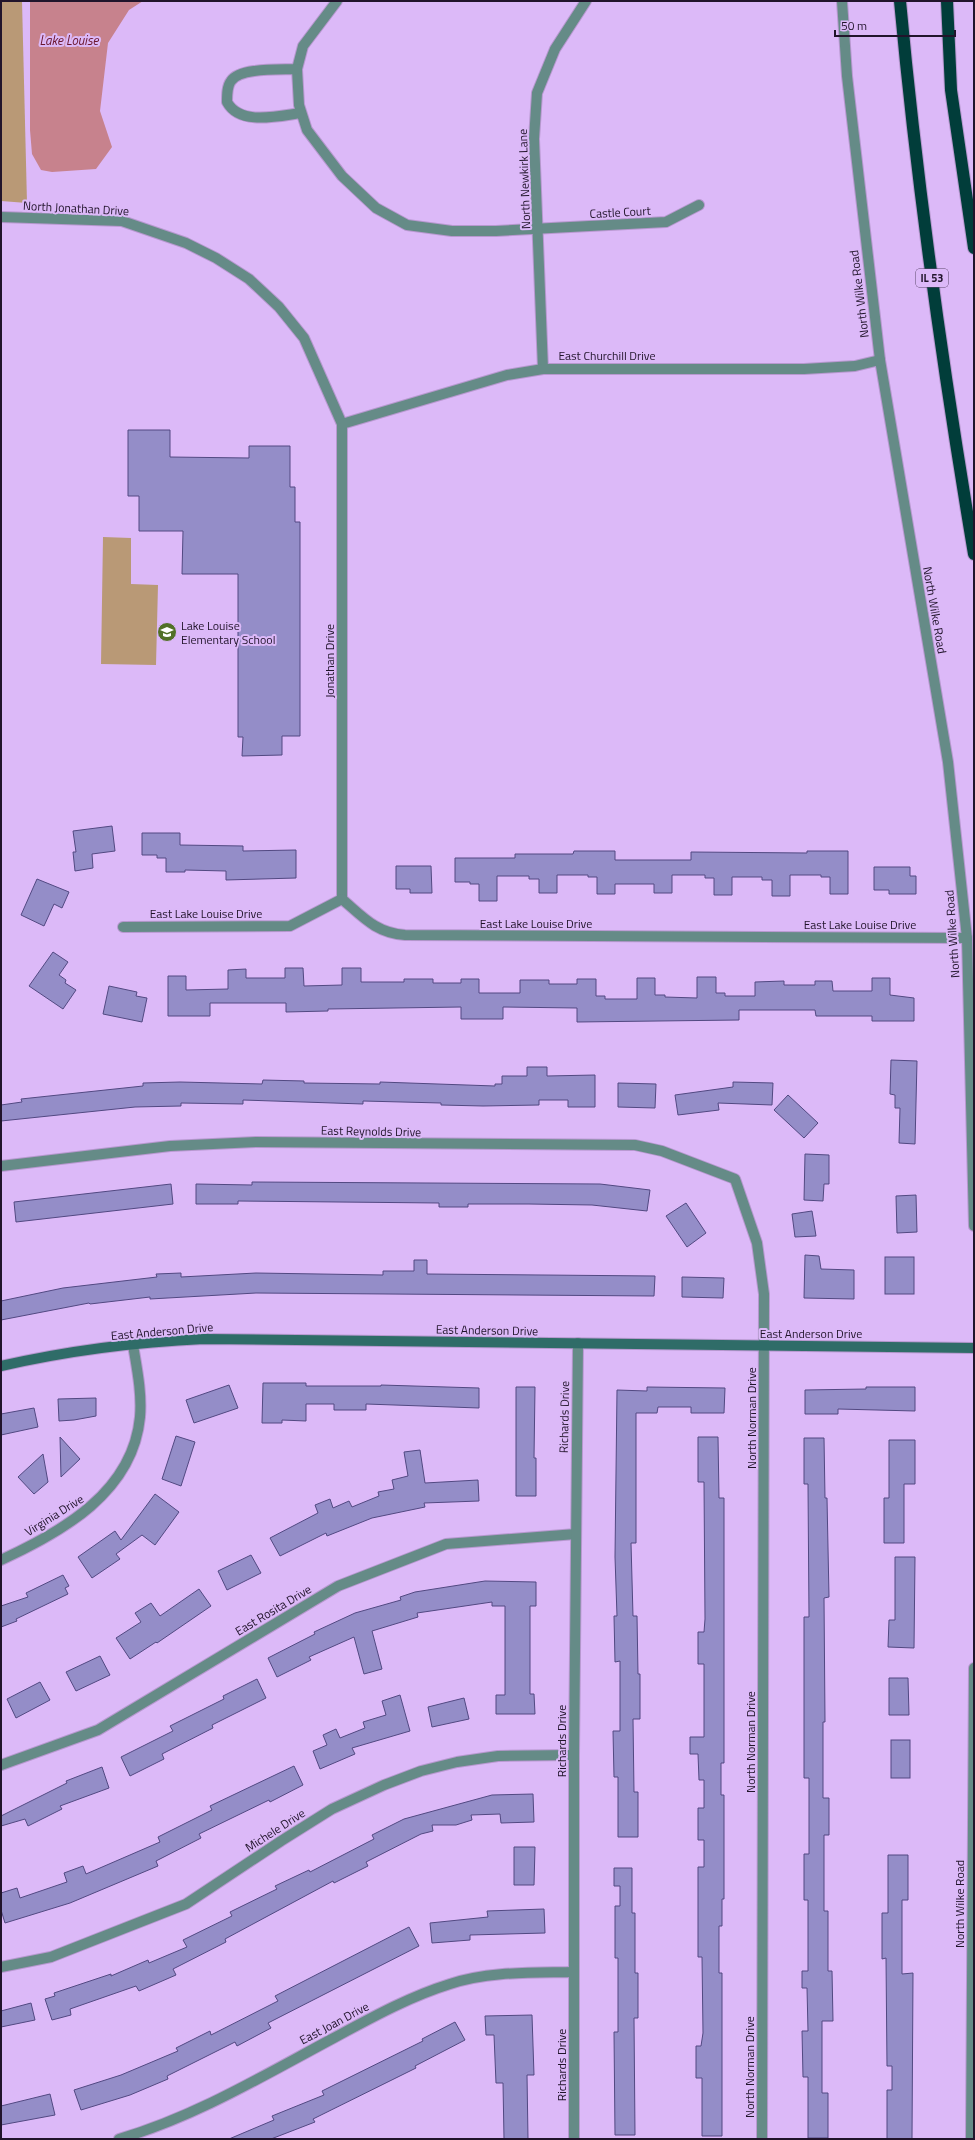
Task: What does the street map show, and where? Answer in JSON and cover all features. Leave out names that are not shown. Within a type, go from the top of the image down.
[{"type":"highway","name":"IL 53","points":[[900,1],[912,132],[950,410],[974,554]]},
{"type":"highway","points":[[947,1],[951,90],[974,248]]},
{"type":"street","name":"Castle Court","points":[[337,1],[304,46],[297,69],[298,105],[308,130],[342,176],[376,208],[407,225],[452,231],[538,230],[666,222],[699,205]]},
{"type":"street","name":"North Newkirk Lane","points":[[543,368],[534,139],[537,93],[555,49],[586,1]]},
{"type":"street","name":"North Wilke Road","points":[[842,1],[847,76],[880,360],[948,762],[967,938],[974,1226]]},
{"type":"street","points":[[297,69],[249,71],[239,74],[231,81],[227,102],[232,110],[241,115],[256,118],[302,113]]},
{"type":"street","name":"North Jonathan Drive","points":[[1,217],[122,221],[186,243],[216,258],[249,279],[279,307],[304,338],[342,424]]},
{"type":"street","name":"East Churchill Drive","points":[[342,424],[507,376],[543,368],[804,369],[855,366],[880,360]]},
{"type":"street","name":"Jonathan Drive","points":[[342,424],[342,899]]},
{"type":"street","name":"East Lake Louise Drive","points":[[124,927],[290,926],[342,899],[373,927],[397,935],[967,938]]},
{"type":"street","name":"East Reynolds Drive","points":[[1,1166],[170,1146],[256,1142],[635,1145],[662,1151],[735,1179]]},
{"type":"street","name":"North Norman Drive","points":[[735,1179],[758,1243],[762,1266],[764,1294],[762,2139]]},
{"type":"street","name":"East Anderson Drive","points":[[1,1366],[41,1357],[133,1345],[174,1341],[234,1339],[974,1348]]},
{"type":"street","name":"Richards Drive","points":[[574,2139],[574,1755],[578,1343]]},
{"type":"street","name":"Virginia Drive","points":[[1,1560],[56,1531],[88,1510],[100,1499],[120,1473],[131,1452],[140,1418],[140,1394],[133,1345]]},
{"type":"street","name":"East Rosita Drive","points":[[1,1765],[98,1730],[338,1586],[446,1544],[576,1534]]},
{"type":"street","name":"North Wilke Road","points":[[971,2139],[974,1668]]},
{"type":"street","name":"Michele Drive","points":[[1,1967],[51,1958],[186,1904],[332,1809],[390,1782],[421,1771],[457,1762],[498,1756],[574,1755]]},
{"type":"street","name":"East Joan Drive","points":[[119,2139],[186,2114],[234,2092],[378,2014],[418,1995],[452,1983],[476,1978],[507,1974],[574,1972]]},
{"type":"shaded area","points":[[1,1],[22,1],[27,203],[1,201]]},
{"type":"shaded area","points":[[103,537],[131,538],[131,584],[158,585],[156,665],[101,664]]},
{"type":"water","name":"Lake Louise","points":[[30,1],[143,1],[129,10],[108,43],[100,111],[112,147],[96,169],[52,172],[41,170],[32,154],[30,130]]},
{"type":"building","points":[[128,430],[170,430],[170,457],[249,458],[249,446],[290,446],[290,487],[295,487],[295,522],[300,522],[300,736],[282,736],[282,755],[242,756],[243,737],[238,737],[238,574],[182,574],[183,531],[139,531],[139,496],[128,496]]},
{"type":"building","points":[[112,826],[115,851],[92,854],[93,868],[75,871],[73,852],[76,852],[73,831]]},
{"type":"building","points":[[142,833],[180,833],[180,845],[243,846],[243,851],[296,850],[296,878],[226,880],[226,871],[185,870],[185,872],[166,872],[166,858],[157,858],[157,855],[142,855]]},
{"type":"building","points":[[574,851],[615,851],[615,860],[691,860],[691,852],[807,853],[807,851],[848,851],[848,894],[830,894],[830,877],[821,877],[821,875],[790,875],[790,896],[772,896],[772,880],[762,880],[762,877],[732,877],[732,895],[714,895],[714,878],[705,878],[705,875],[672,875],[672,893],[654,893],[654,884],[615,884],[615,894],[597,894],[597,877],[588,877],[588,875],[557,875],[557,893],[539,893],[539,879],[529,879],[529,876],[497,876],[497,901],[479,901],[479,884],[470,884],[470,882],[455,882],[455,858],[515,858],[515,854],[573,854]]},
{"type":"building","points":[[396,866],[431,866],[432,893],[410,893],[410,889],[396,889]]},
{"type":"building","points":[[874,867],[910,867],[910,876],[916,876],[916,894],[889,894],[889,890],[874,890]]},
{"type":"building","points":[[37,879],[69,892],[62,908],[54,904],[44,926],[21,915]]},
{"type":"building","points":[[53,952],[68,962],[59,975],[66,980],[65,983],[76,990],[63,1009],[29,986]]},
{"type":"building","points":[[285,968],[303,968],[304,986],[342,985],[342,968],[361,968],[361,982],[404,982],[404,979],[433,979],[433,983],[461,983],[461,979],[479,979],[479,993],[520,993],[520,980],[549,980],[549,984],[577,984],[577,979],[596,979],[596,996],[605,996],[605,999],[637,999],[637,978],[655,978],[655,995],[665,995],[665,997],[697,998],[697,977],[716,977],[716,993],[725,993],[725,996],[755,996],[755,982],[784,981],[784,985],[815,985],[815,981],[832,981],[833,991],[872,991],[872,978],[890,978],[890,995],[914,998],[914,1021],[872,1021],[872,1016],[816,1016],[815,1010],[739,1010],[739,1020],[577,1022],[577,1008],[503,1007],[503,1019],[461,1019],[461,1007],[328,1009],[328,1011],[286,1012],[286,1003],[210,1003],[210,1016],[168,1016],[168,976],[186,976],[186,990],[228,989],[228,970],[246,969],[246,978],[285,978]]},
{"type":"building","points":[[109,986],[137,992],[136,996],[147,998],[142,1022],[103,1014]]},
{"type":"building","points":[[891,1060],[917,1061],[915,1144],[899,1143],[900,1108],[895,1108],[895,1095],[890,1094]]},
{"type":"building","points":[[527,1067],[547,1067],[547,1076],[595,1075],[595,1107],[568,1107],[568,1100],[539,1100],[539,1105],[483,1106],[441,1105],[441,1103],[363,1101],[363,1104],[243,1100],[243,1104],[181,1103],[181,1106],[135,1107],[1,1121],[1,1105],[22,1102],[21,1099],[143,1086],[143,1083],[180,1082],[262,1084],[263,1080],[304,1081],[304,1083],[380,1084],[380,1082],[495,1086],[495,1084],[502,1084],[502,1076],[527,1076]]},
{"type":"building","points":[[733,1082],[773,1083],[772,1105],[718,1103],[719,1110],[678,1115],[675,1095],[733,1087]]},
{"type":"building","points":[[618,1083],[656,1084],[655,1108],[618,1107]]},
{"type":"building","points":[[788,1095],[818,1123],[804,1138],[774,1110]]},
{"type":"building","points":[[805,1154],[829,1155],[829,1184],[824,1184],[823,1201],[804,1200]]},
{"type":"building","points":[[252,1182],[600,1184],[650,1190],[647,1211],[592,1205],[529,1204],[468,1204],[468,1207],[439,1207],[439,1203],[238,1201],[238,1204],[196,1204],[196,1184],[252,1185]]},
{"type":"building","points":[[171,1184],[173,1204],[16,1222],[14,1202]]},
{"type":"building","points":[[916,1195],[917,1232],[897,1233],[896,1196]]},
{"type":"building","points":[[686,1203],[706,1233],[687,1247],[666,1216]]},
{"type":"building","points":[[812,1211],[816,1236],[795,1237],[792,1214]]},
{"type":"building","points":[[805,1255],[819,1256],[821,1269],[854,1270],[854,1299],[804,1298]]},
{"type":"building","points":[[885,1257],[914,1257],[914,1294],[885,1294]]},
{"type":"building","points":[[414,1260],[427,1260],[427,1274],[655,1276],[654,1296],[256,1293],[150,1299],[150,1297],[89,1303],[1,1320],[1,1301],[63,1288],[157,1277],[156,1274],[181,1273],[181,1277],[256,1273],[383,1275],[383,1271],[414,1271]]},
{"type":"building","points":[[682,1277],[724,1278],[723,1298],[682,1297]]},
{"type":"building","points":[[263,1383],[306,1383],[306,1386],[381,1385],[479,1388],[479,1408],[366,1404],[366,1410],[334,1410],[334,1404],[306,1404],[306,1421],[282,1420],[282,1423],[262,1423]]},
{"type":"building","points":[[229,1385],[238,1408],[194,1423],[186,1400]]},
{"type":"building","points":[[516,1387],[535,1387],[534,1458],[536,1458],[536,1496],[516,1496]]},
{"type":"building","points":[[647,1387],[725,1388],[724,1413],[691,1413],[691,1407],[658,1407],[657,1413],[636,1413],[636,1543],[631,1543],[633,1616],[637,1616],[638,1674],[640,1674],[640,1719],[633,1719],[634,1792],[638,1792],[638,1837],[618,1837],[618,1777],[614,1777],[613,1731],[620,1731],[620,1661],[615,1662],[614,1616],[617,1616],[615,1557],[617,1390],[647,1391]]},
{"type":"building","points":[[866,1387],[915,1387],[915,1411],[838,1409],[838,1414],[805,1414],[805,1390],[866,1389]]},
{"type":"building","points":[[96,1398],[96,1416],[59,1421],[58,1399]]},
{"type":"building","points":[[34,1408],[38,1427],[1,1435],[1,1414]]},
{"type":"building","points":[[176,1436],[195,1442],[181,1486],[162,1479]]},
{"type":"building","points":[[60,1437],[80,1459],[61,1477]]},
{"type":"building","points":[[698,1437],[718,1437],[719,1498],[724,1498],[724,1763],[721,1763],[721,1795],[724,1795],[724,1899],[722,1899],[722,1926],[719,1926],[719,1973],[722,1973],[722,2136],[702,2136],[702,2078],[696,2078],[696,2046],[701,2046],[703,2033],[702,1957],[698,1957],[698,1867],[704,1867],[704,1840],[698,1840],[698,1808],[704,1808],[704,1780],[699,1780],[698,1754],[690,1754],[690,1737],[704,1737],[704,1664],[698,1664],[698,1632],[704,1632],[705,1619],[704,1482],[698,1482]]},
{"type":"building","points":[[804,1438],[824,1438],[825,1498],[827,1498],[829,1597],[824,1598],[825,1722],[823,1722],[823,1798],[829,1798],[829,1835],[824,1835],[824,1911],[828,1911],[828,1971],[832,1971],[833,2021],[822,2021],[822,2093],[828,2093],[828,2138],[808,2138],[808,2077],[803,2077],[802,2031],[808,2031],[807,1988],[802,1988],[802,1971],[808,1971],[808,1900],[804,1900],[804,1854],[809,1854],[809,1778],[804,1778],[804,1617],[809,1617],[808,1484],[804,1484]]},
{"type":"building","points":[[889,1440],[915,1440],[915,1484],[904,1484],[904,1543],[884,1543],[884,1498],[889,1498]]},
{"type":"building","points":[[420,1450],[425,1483],[478,1480],[479,1501],[424,1503],[425,1507],[372,1518],[327,1536],[326,1533],[280,1556],[270,1538],[318,1513],[315,1505],[330,1499],[333,1508],[349,1501],[352,1507],[379,1496],[378,1492],[394,1489],[392,1480],[408,1476],[404,1452]]},
{"type":"building","points":[[43,1454],[48,1482],[34,1494],[18,1477]]},
{"type":"building","points":[[155,1494],[179,1512],[155,1545],[142,1535],[116,1554],[120,1559],[92,1578],[78,1557],[115,1531],[121,1540]]},
{"type":"building","points":[[251,1555],[261,1573],[227,1590],[218,1571]]},
{"type":"building","points":[[895,1557],[915,1557],[914,1648],[888,1647],[889,1620],[895,1620]]},
{"type":"building","points":[[63,1575],[69,1586],[65,1588],[68,1594],[16,1619],[17,1621],[1,1627],[1,1606],[28,1597],[26,1593]]},
{"type":"building","points":[[485,1581],[536,1582],[536,1606],[530,1606],[530,1694],[534,1694],[535,1714],[496,1714],[496,1695],[505,1695],[505,1606],[492,1606],[492,1602],[417,1613],[418,1617],[372,1631],[382,1669],[364,1674],[354,1637],[309,1657],[311,1660],[277,1677],[268,1658],[315,1634],[314,1632],[355,1613],[401,1600],[400,1597],[415,1592]]},
{"type":"building","points":[[199,1589],[211,1606],[157,1643],[156,1642],[130,1659],[116,1638],[141,1622],[135,1613],[151,1603],[160,1616]]},
{"type":"building","points":[[100,1656],[110,1675],[76,1691],[66,1672]]},
{"type":"building","points":[[889,1678],[908,1678],[909,1715],[889,1715]]},
{"type":"building","points":[[257,1679],[266,1698],[212,1725],[213,1728],[162,1754],[164,1759],[130,1776],[121,1757],[173,1731],[170,1726],[224,1699],[223,1696]]},
{"type":"building","points":[[40,1682],[50,1700],[16,1718],[7,1699]]},
{"type":"building","points":[[400,1695],[410,1731],[352,1748],[355,1754],[320,1769],[313,1751],[327,1745],[323,1735],[336,1729],[340,1738],[365,1728],[363,1722],[386,1715],[382,1701]]},
{"type":"building","points":[[464,1698],[469,1719],[432,1727],[428,1707]]},
{"type":"building","points":[[891,1740],[910,1740],[910,1778],[891,1778]]},
{"type":"building","points":[[294,1766],[303,1785],[270,1802],[269,1800],[199,1834],[201,1838],[156,1861],[158,1866],[70,1903],[5,1923],[1,1910],[1,1893],[17,1888],[20,1898],[67,1882],[64,1873],[83,1866],[86,1874],[160,1842],[158,1837],[212,1810],[210,1806]]},
{"type":"building","points":[[102,1767],[109,1788],[60,1806],[62,1809],[28,1826],[25,1819],[1,1826],[1,1816],[67,1783],[66,1781]]},
{"type":"building","points":[[533,1794],[534,1822],[501,1823],[500,1814],[471,1815],[472,1820],[456,1825],[432,1825],[433,1831],[421,1834],[366,1862],[368,1866],[334,1883],[333,1881],[225,1939],[226,1942],[173,1969],[176,1975],[139,1991],[136,1986],[70,2009],[71,2015],[52,2020],[45,1999],[55,1996],[54,1993],[111,1974],[111,1976],[148,1960],[149,1963],[187,1947],[183,1940],[232,1916],[230,1912],[277,1889],[275,1886],[309,1870],[310,1872],[374,1839],[372,1835],[404,1819],[492,1795]]},
{"type":"building","points":[[514,1847],[535,1847],[534,1885],[514,1885]]},
{"type":"building","points":[[888,1855],[908,1855],[908,1900],[902,1900],[902,1974],[913,1973],[912,2139],[887,2139],[887,2090],[892,2090],[892,2066],[887,2066],[886,1958],[882,1959],[882,1913],[888,1913]]},
{"type":"building","points":[[614,1868],[632,1868],[632,1913],[635,1913],[635,1973],[638,1973],[638,2018],[634,2018],[635,2135],[615,2135],[614,2032],[618,2032],[618,1958],[615,1958],[615,1906],[620,1906],[620,1886],[614,1886]]},
{"type":"building","points":[[544,1909],[545,1933],[470,1935],[470,1940],[432,1943],[430,1923],[488,1917],[487,1911]]},
{"type":"building","points":[[409,1927],[419,1946],[268,2023],[271,2028],[237,2046],[235,2042],[167,2076],[168,2079],[130,2095],[81,2110],[74,2090],[121,2075],[178,2051],[176,2048],[210,2031],[211,2035],[278,2001],[275,1996]]},
{"type":"building","points":[[31,2003],[35,2020],[1,2027],[1,2011]]},
{"type":"building","points":[[532,2015],[534,2075],[527,2075],[528,2139],[504,2139],[503,2083],[496,2083],[494,2035],[486,2035],[485,2016]]},
{"type":"building","points":[[455,2022],[465,2040],[415,2066],[416,2068],[313,2119],[315,2122],[271,2139],[229,2139],[274,2120],[272,2116],[324,2095],[322,2091],[423,2041],[422,2039]]},
{"type":"building","points":[[50,2094],[55,2115],[1,2125],[1,2106]]},
{"type":"place","name":"Lake Louise Elementary School","points":[[167,632]]}]
